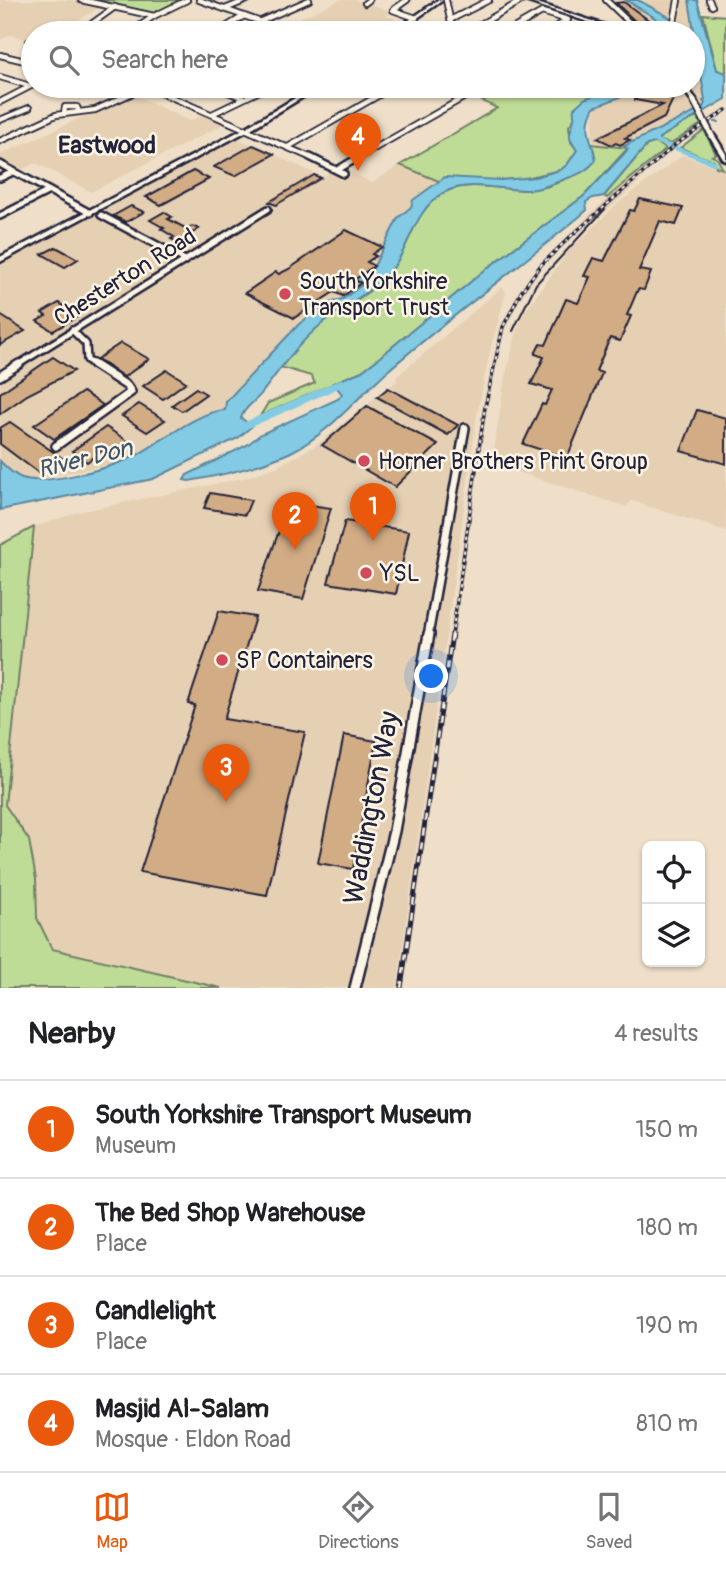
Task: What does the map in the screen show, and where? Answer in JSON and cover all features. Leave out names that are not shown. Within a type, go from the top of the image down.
[{"type":"main road","points":[[411,21],[444,0]]},
{"type":"main road","points":[[524,0],[596,21]]},
{"type":"main road","points":[[530,0],[598,21]]},
{"type":"main road","points":[[0,260],[247,129],[298,98]]},
{"type":"main road","points":[[692,98],[726,159]]},
{"type":"street","points":[[81,0],[154,16]]},
{"type":"street","points":[[147,21],[187,0]]},
{"type":"street","points":[[199,0],[257,21]]},
{"type":"street","points":[[225,9],[247,0]]},
{"type":"street","points":[[262,21],[309,0]]},
{"type":"street","points":[[407,0],[393,10],[416,18]]},
{"type":"street","points":[[444,0],[452,19],[489,0]]},
{"type":"street","points":[[486,21],[524,0]]},
{"type":"street","points":[[606,0],[623,21]]},
{"type":"street","points":[[674,21],[678,0]]},
{"type":"street","points":[[709,0],[712,6]]},
{"type":"street","points":[[96,21],[115,7]]},
{"type":"street","points":[[526,21],[542,12],[568,21]]},
{"type":"street","points":[[236,21],[244,16]]},
{"type":"street","points":[[0,55],[21,60]]},
{"type":"street","points":[[0,77],[21,82]]},
{"type":"street","points":[[0,102],[21,91]]},
{"type":"street","points":[[0,141],[64,113],[99,108],[121,98]]},
{"type":"street","points":[[175,98],[342,172],[462,98]]},
{"type":"street","points":[[212,114],[243,98]]},
{"type":"street","points":[[288,147],[374,98]]},
{"type":"street","points":[[1,115],[29,108]]},
{"type":"street","points":[[0,164],[90,213]]},
{"type":"street","points":[[0,178],[13,172]]},
{"type":"street","points":[[0,216],[49,191]]},
{"type":"street","name":"Chesterton Road","points":[[0,376],[268,209]]},
{"type":"street","points":[[101,215],[184,260]]},
{"type":"street","points":[[56,446],[131,392],[127,386],[87,360],[86,344],[72,330]]},
{"type":"street","name":"Waddington Way","points":[[355,988],[394,831],[465,428]]},
{"type":"shaded area","points":[[0,0],[73,0],[102,6],[78,21],[21,21],[21,38],[10,35],[0,40],[0,26],[3,24],[0,23]]},
{"type":"shaded area","points":[[340,0],[355,0],[388,10],[391,12],[386,16],[396,18],[391,21],[293,21]]},
{"type":"shaded area","points":[[604,0],[689,0],[693,21],[626,21]]},
{"type":"shaded area","points":[[123,98],[141,98],[190,121],[205,114],[226,123],[91,192],[36,163],[17,172],[0,162],[0,155]]},
{"type":"shaded area","points":[[619,98],[704,98],[705,103],[702,108],[624,146],[595,146],[592,137],[594,111],[600,104]]},
{"type":"shaded area","points":[[235,137],[323,177],[339,166],[372,183],[400,165],[441,182],[413,200],[412,207],[398,218],[372,270],[357,280],[364,284],[299,324],[234,393],[225,410],[211,412],[174,430],[136,456],[112,464],[39,479],[21,478],[13,473],[0,461],[0,265]]},
{"type":"shaded area","points":[[683,155],[726,168],[726,531],[631,501],[627,507],[492,464],[505,377],[517,330],[525,311],[568,252],[617,204]]},
{"type":"shaded area","points":[[637,173],[645,176],[593,223],[584,220]]},
{"type":"shaded area","points":[[502,287],[506,292],[477,415],[397,988],[221,988],[52,949],[37,918],[36,879],[5,805],[34,527],[78,512],[244,478],[276,467],[315,446],[398,380],[395,378]]},
{"type":"green space","points":[[91,0],[185,0],[158,14]]},
{"type":"green space","points":[[703,14],[726,16],[726,73],[717,70]]},
{"type":"green space","points":[[488,98],[590,98],[569,126],[571,142],[577,150],[560,170],[522,179],[441,182],[400,165],[497,108],[482,101]]},
{"type":"green space","points":[[698,117],[701,124],[671,144],[657,140],[687,121]]},
{"type":"green space","points":[[704,130],[716,154],[712,156],[717,158],[723,169],[716,167],[714,161],[680,148]]},
{"type":"green space","points":[[655,142],[666,149],[607,198],[604,196],[647,145]]},
{"type":"green space","points":[[591,144],[628,148],[584,196],[485,270],[362,371],[260,416],[268,403],[315,383],[311,376],[280,367],[312,331],[366,293],[389,273],[420,217],[436,198],[461,187],[534,189],[549,186],[571,174],[594,151]]},
{"type":"green space","points":[[34,527],[5,805],[29,840],[36,879],[37,918],[52,949],[221,988],[0,988],[0,545]]},
{"type":"water","points":[[626,0],[638,0],[671,18],[670,21],[656,21]]},
{"type":"water","points":[[689,0],[697,0],[703,21],[692,21]]},
{"type":"water","points":[[705,28],[717,70],[726,73],[726,99],[659,138],[659,142],[647,145],[604,196],[586,202],[587,210],[579,217],[384,374],[317,436],[291,452],[254,466],[202,479],[184,480],[187,475],[247,445],[261,434],[338,399],[342,394],[333,383],[362,371],[485,270],[584,196],[628,149],[624,146],[702,109],[705,100]]},
{"type":"water","points":[[618,98],[594,107],[590,114],[588,128],[596,160],[589,167],[574,176],[534,189],[465,186],[445,192],[434,200],[425,209],[388,274],[315,330],[290,356],[245,411],[241,418],[252,426],[238,438],[153,479],[0,510],[0,461],[16,475],[33,480],[81,474],[128,459],[204,415],[225,410],[226,402],[299,324],[325,305],[344,298],[363,284],[356,279],[372,270],[398,218],[411,207],[413,200],[445,177],[501,180],[535,177],[560,170],[567,165],[577,150],[570,134],[574,108],[584,99]]},
{"type":"building","points":[[624,2],[650,21],[635,21],[616,3]]},
{"type":"building","points":[[674,98],[664,118],[625,138],[630,140],[620,145],[612,145],[597,138],[663,105],[635,100]]},
{"type":"building","points":[[253,145],[274,154],[235,176],[214,167]]},
{"type":"building","points":[[193,171],[209,179],[161,205],[146,197]]},
{"type":"building","points":[[314,175],[321,178],[276,205],[269,202]]},
{"type":"building","points":[[640,199],[683,208],[676,225],[660,221],[639,270],[651,272],[644,290],[638,289],[627,315],[631,316],[620,341],[610,338],[596,371],[602,373],[567,458],[523,444],[542,404],[545,405],[552,390],[531,384],[544,357],[535,354],[540,344],[546,345],[566,299],[578,303],[590,277],[584,276],[593,258],[604,261],[630,210],[634,211]]},
{"type":"building","points":[[131,206],[144,212],[126,222],[113,216]]},
{"type":"building","points":[[164,212],[172,217],[168,219],[187,229],[192,226],[199,229],[177,242],[161,229],[164,228],[150,220]]},
{"type":"building","points":[[346,230],[382,247],[372,254],[376,256],[367,262],[374,266],[354,280],[361,283],[343,296],[334,292],[294,318],[245,293],[276,272],[279,274],[289,269]]},
{"type":"building","points":[[56,247],[78,259],[65,267],[42,254]]},
{"type":"building","points":[[59,303],[79,316],[53,331],[37,321],[46,316],[42,313]]},
{"type":"building","points":[[0,315],[25,331],[0,345]]},
{"type":"building","points":[[121,343],[149,359],[124,377],[97,359]]},
{"type":"building","points":[[53,357],[74,371],[27,395],[0,414],[0,393]]},
{"type":"building","points":[[167,370],[186,382],[163,399],[143,386]]},
{"type":"building","points":[[196,388],[206,394],[182,411],[172,405]]},
{"type":"building","points":[[388,388],[458,425],[448,435],[377,397]]},
{"type":"building","points":[[83,392],[103,405],[54,439],[34,425]]},
{"type":"building","points":[[139,404],[165,420],[147,432],[122,416]]},
{"type":"building","points":[[367,406],[438,445],[395,487],[322,445]]},
{"type":"building","points":[[697,410],[726,418],[726,464],[681,451]]},
{"type":"building","points":[[10,422],[62,458],[40,474],[0,444],[0,428]]},
{"type":"building","points":[[106,427],[132,444],[114,457],[103,450],[87,462],[72,451]]},
{"type":"building","points":[[210,493],[251,500],[245,515],[204,508]]},
{"type":"building","points":[[289,502],[331,508],[303,599],[258,591]]},
{"type":"building","points":[[345,521],[409,531],[396,594],[328,583]]},
{"type":"building","points":[[219,611],[255,617],[224,719],[305,732],[267,895],[140,872],[195,705],[188,704]]},
{"type":"building","points":[[344,735],[376,741],[353,869],[318,863]]},
{"type":"waterway","points":[[653,140],[704,159]]},
{"type":"waterway","points":[[699,157],[704,159]]},
{"type":"waterway","points":[[704,159],[714,163]]},
{"type":"waterway","points":[[240,428],[341,383]]},
{"type":"tram line","points":[[513,331],[536,284],[605,209]]},
{"type":"railway","points":[[452,636],[485,407],[503,327],[521,292],[540,266],[571,236],[675,145],[726,110]]},
{"type":"railway","points":[[401,988],[452,634]]},
{"type":"place","name":"Masjid Al-Salam","points":[[358,171]]},
{"type":"place","name":"South Yorkshire Transport Trust","points":[[285,294]]},
{"type":"place","name":"Horner Brothers Print Group","points":[[364,461]]},
{"type":"place","name":"South Yorkshire Transport Museum","points":[[373,541]]},
{"type":"place","name":"The Bed Shop Warehouse","points":[[295,550]]},
{"type":"place","name":"YSL","points":[[366,573]]},
{"type":"place","name":"SP Containers","points":[[222,660]]},
{"type":"place","name":"Candlelight","points":[[226,802]]},
{"type":"district","name":"Eastwood","points":[[107,145]]},
{"type":"water label","name":"River Don","points":[[85,459]]}]
